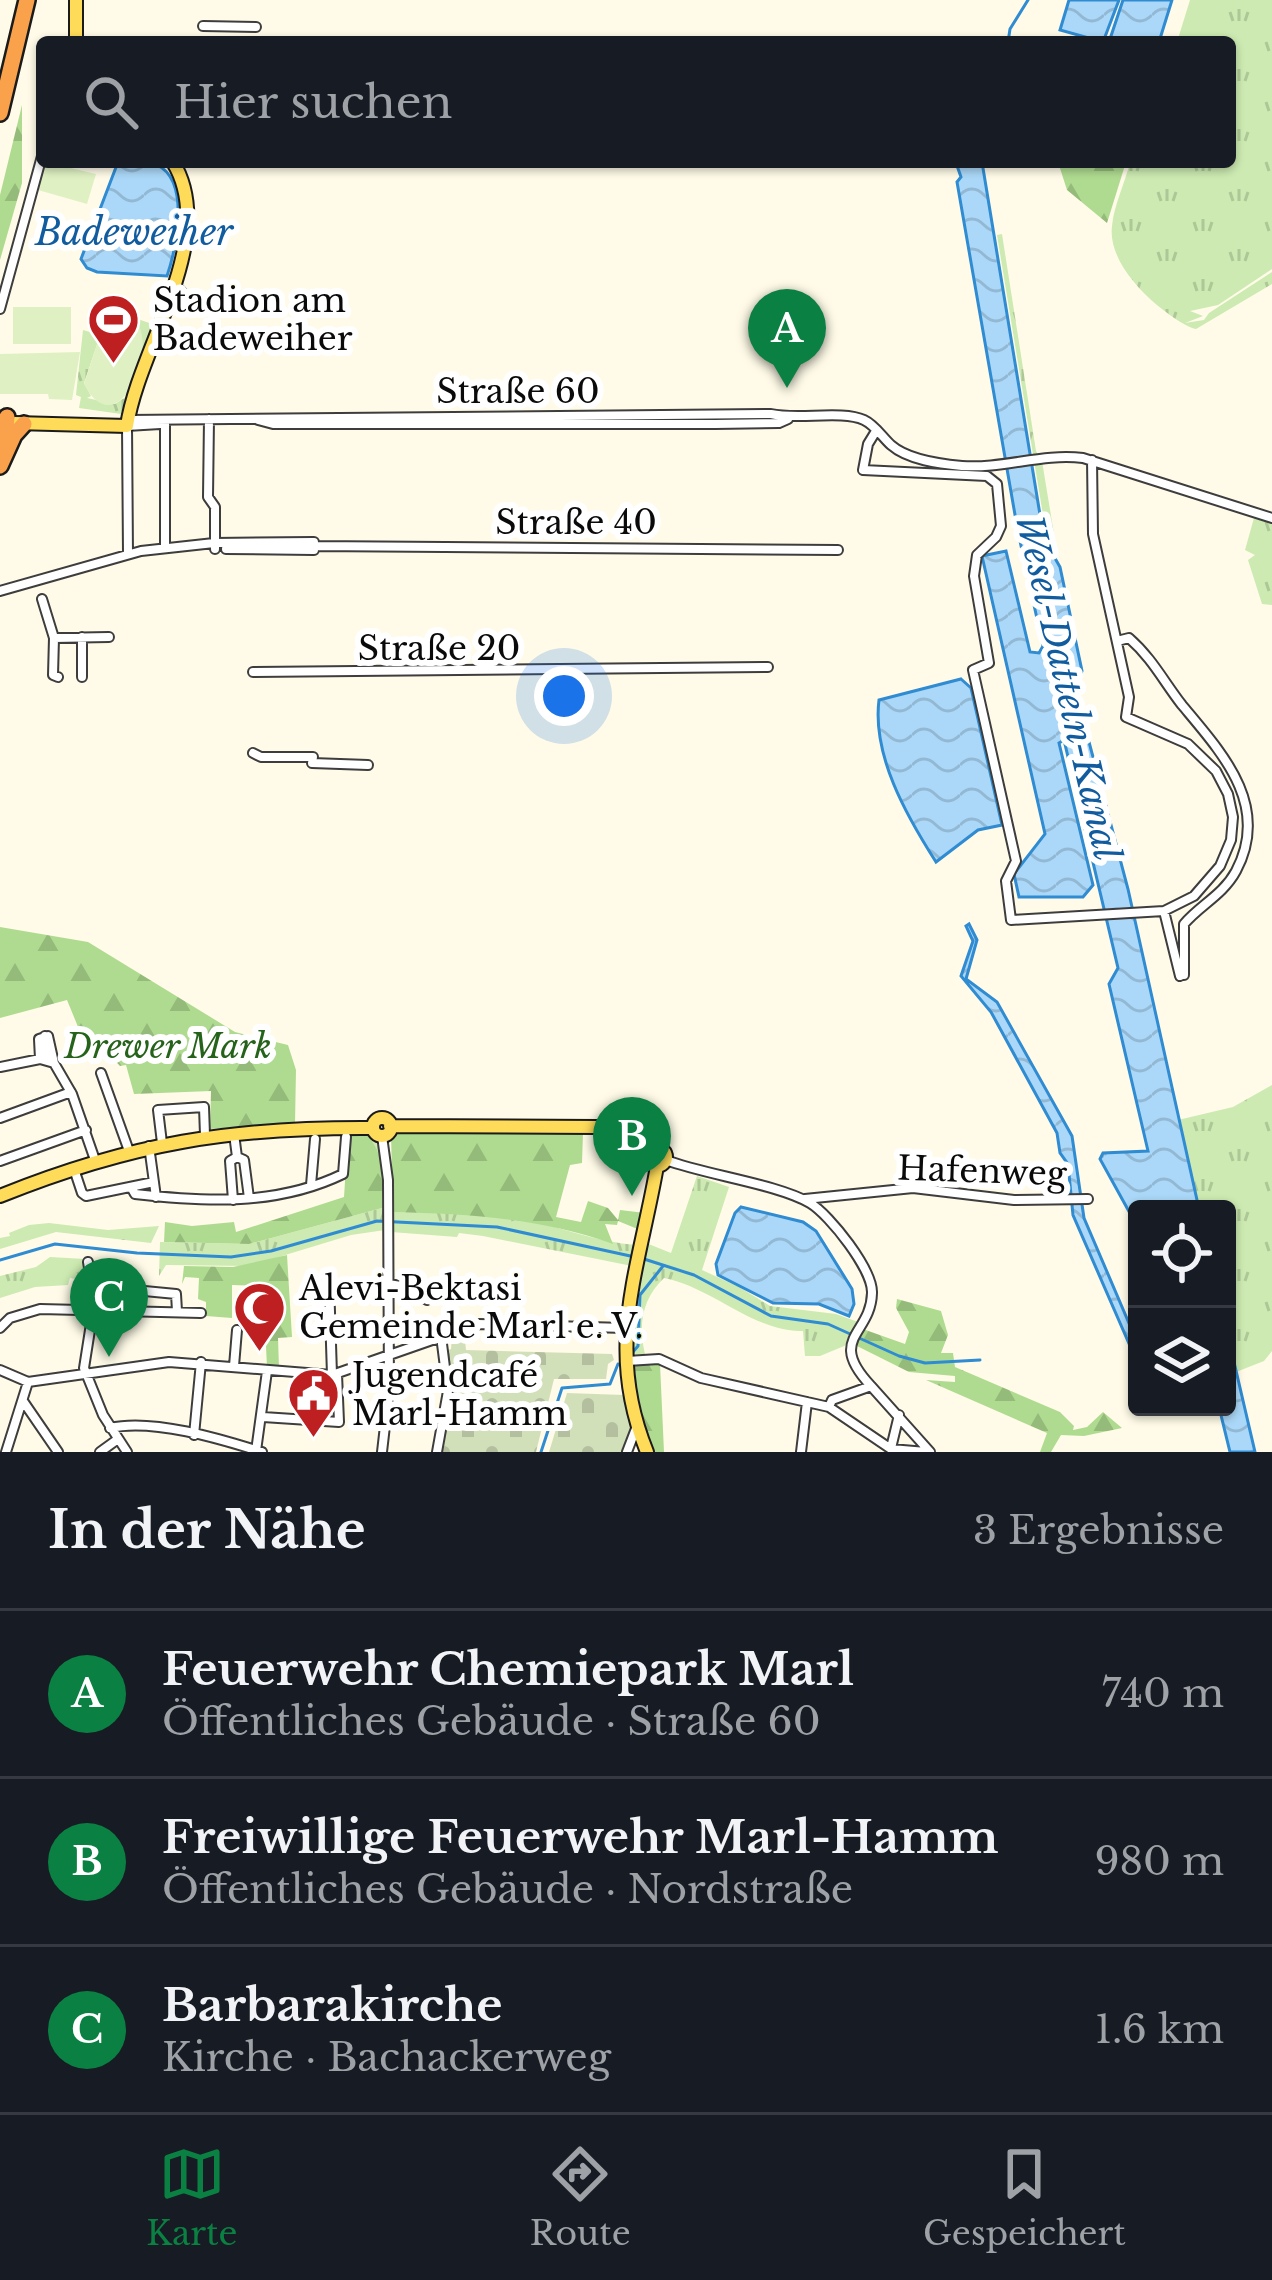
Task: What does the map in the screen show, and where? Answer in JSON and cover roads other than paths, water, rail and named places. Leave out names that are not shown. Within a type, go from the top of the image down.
[{"type":"highway","points":[[0,87],[24,0]]},
{"type":"highway","points":[[0,113],[24,0]]},
{"type":"main road","points":[[76,0],[76,36]]},
{"type":"main road","points":[[5,435],[127,423],[177,291],[186,205],[176,168]]},
{"type":"main road","points":[[0,1196],[95,1160],[156,1144],[234,1132],[597,1126],[650,1152],[661,1149],[625,1328],[626,1361],[648,1452]]},
{"type":"street","points":[[203,26],[256,26]]},
{"type":"street","points":[[0,309],[39,168]]},
{"type":"street","points":[[128,554],[127,423],[209,419],[256,419],[273,424],[733,424],[848,418],[863,420],[910,455],[960,466],[1051,456],[1092,460],[1272,518]]},
{"type":"street","points":[[209,419],[208,496],[215,507],[214,546]]},
{"type":"street","points":[[165,422],[165,548]]},
{"type":"street","points":[[876,430],[863,470],[987,476],[997,484],[1000,530],[977,555],[974,576],[989,663],[973,670],[1016,861],[1006,881],[1011,920],[1164,911],[1204,888],[1220,866],[1233,829],[1223,783],[1203,754],[1126,717],[1129,697],[1090,512],[1092,460]]},
{"type":"street","name":"Straße 40","points":[[0,591],[165,548],[838,550]]},
{"type":"street","points":[[42,599],[54,638],[53,675],[58,677]]},
{"type":"street","points":[[82,637],[82,677]]},
{"type":"street","points":[[54,638],[109,637]]},
{"type":"street","points":[[1117,641],[1130,638],[1162,674],[1226,757],[1246,802],[1247,833],[1238,867],[1221,893],[1184,924],[1182,976],[1164,911]]},
{"type":"street","name":"Straße 20","points":[[253,672],[768,667]]},
{"type":"street","points":[[253,753],[368,765]]},
{"type":"street","points":[[47,1060],[51,1040],[45,1036],[38,1041],[47,1060],[71,1092],[95,1160]]},
{"type":"street","points":[[0,1067],[47,1060]]},
{"type":"street","points":[[101,1072],[129,1151]]},
{"type":"street","points":[[0,1118],[71,1092]]},
{"type":"street","points":[[156,1197],[158,1110],[204,1107],[206,1135]]},
{"type":"street","points":[[0,1161],[86,1130]]},
{"type":"street","points":[[382,1130],[388,1221],[388,1416],[382,1450],[394,1452]]},
{"type":"street","points":[[234,1132],[237,1157]]},
{"type":"street","points":[[131,1187],[135,1194],[203,1202],[311,1185],[343,1174],[346,1138]]},
{"type":"street","points":[[311,1185],[314,1139]]},
{"type":"street","points":[[237,1157],[244,1160],[249,1198]]},
{"type":"street","points":[[233,1200],[230,1161],[237,1157]]},
{"type":"street","points":[[661,1163],[803,1199],[830,1217],[872,1288],[855,1335],[852,1359],[928,1452]]},
{"type":"street","points":[[73,1167],[83,1196],[154,1182]]},
{"type":"street","name":"Hafenweg","points":[[803,1199],[913,1188],[1013,1200],[1085,1199]]},
{"type":"street","points":[[88,1262],[92,1286],[85,1373],[110,1428],[127,1452]]},
{"type":"street","points":[[263,1417],[339,1422],[329,1282]]},
{"type":"street","points":[[388,1284],[427,1300]]},
{"type":"street","points":[[92,1286],[176,1294],[177,1311]]},
{"type":"street","points":[[0,1328],[10,1318],[40,1309],[195,1312]]},
{"type":"street","points":[[0,1370],[28,1382],[200,1362],[335,1374],[463,1327],[498,1322],[625,1328]]},
{"type":"street","points":[[234,1366],[237,1330]]},
{"type":"street","points":[[437,1452],[448,1383],[442,1336]]},
{"type":"street","points":[[626,1361],[659,1359],[701,1378],[829,1407],[891,1450],[928,1452]]},
{"type":"street","points":[[194,1435],[200,1362]]},
{"type":"street","points":[[110,1428],[136,1425],[258,1451],[267,1371]]},
{"type":"street","points":[[6,1452],[28,1382]]},
{"type":"street","points":[[829,1407],[832,1400],[872,1386]]},
{"type":"street","points":[[23,1401],[58,1452]]},
{"type":"street","points":[[801,1452],[807,1402]]},
{"type":"street","points":[[891,1450],[899,1415]]},
{"type":"street","points":[[627,1452],[638,1425]]},
{"type":"street","points":[[100,1452],[118,1439]]},
{"type":"water","points":[[1069,0],[1119,0],[1105,36],[1060,30]]},
{"type":"water","points":[[1123,0],[1172,0],[1161,36],[1111,36]]},
{"type":"water","name":"Badeweiher","points":[[116,168],[161,168],[168,173],[178,216],[167,276],[97,272],[81,259]]},
{"type":"water","name":"Wesel-Datteln-Kanal","points":[[958,168],[983,168],[1044,539],[1060,567],[1082,671],[1077,687],[1080,708],[1128,889],[1197,1200],[1128,1200],[1128,1210],[1100,1159],[1103,1153],[1148,1151],[1109,984],[1118,968],[1064,740],[1059,743],[1093,885],[1083,897],[1019,897],[1014,874],[1045,834],[982,556],[1006,551],[1030,652],[1039,653],[1043,646],[1018,532],[957,182],[961,177]]},
{"type":"water","points":[[961,679],[971,688],[1002,825],[978,830],[936,862],[903,805],[886,763],[879,700]]},
{"type":"water","points":[[966,926],[977,940],[966,979],[997,1002],[1072,1136],[1084,1218],[1128,1321],[1128,1341],[1073,1215],[1068,1164],[1060,1153],[1057,1133],[991,1012],[961,976],[973,941]]},
{"type":"water","points":[[741,1207],[803,1222],[816,1231],[852,1289],[854,1304],[849,1316],[819,1304],[773,1303],[718,1275],[716,1264]]},
{"type":"water","points":[[1236,1371],[1255,1452],[1230,1452],[1221,1416],[1236,1416]]},
{"type":"waterway","points":[[1009,36],[1028,0]]},
{"type":"waterway","points":[[0,1260],[55,1244],[231,1257],[271,1251],[377,1221],[497,1227],[635,1257]]},
{"type":"waterway","points":[[644,1259],[694,1275],[771,1316],[828,1324],[899,1356],[925,1363],[980,1360]]},
{"type":"waterway","points":[[632,1353],[638,1346],[640,1295],[663,1266]]},
{"type":"waterway","points":[[541,1452],[562,1388],[610,1384],[618,1364]]},
{"type":"place","name":"Stadion am Badeweiher","points":[[114,365]]},
{"type":"place","name":"Feuerwehr Chemiepark Marl","points":[[787,388]]},
{"type":"place","name":"Freiwillige Feuerwehr Marl-Hamm","points":[[632,1196]]},
{"type":"place","name":"Alevi-Bektasi Gemeinde Marl e. V.","points":[[260,1353]]},
{"type":"place","name":"Barbarakirche","points":[[109,1357]]},
{"type":"place","name":"Jugendcafé Marl-Hamm","points":[[313,1440]]},
{"type":"park label","name":"Drewer Mark","points":[[168,1046]]}]
